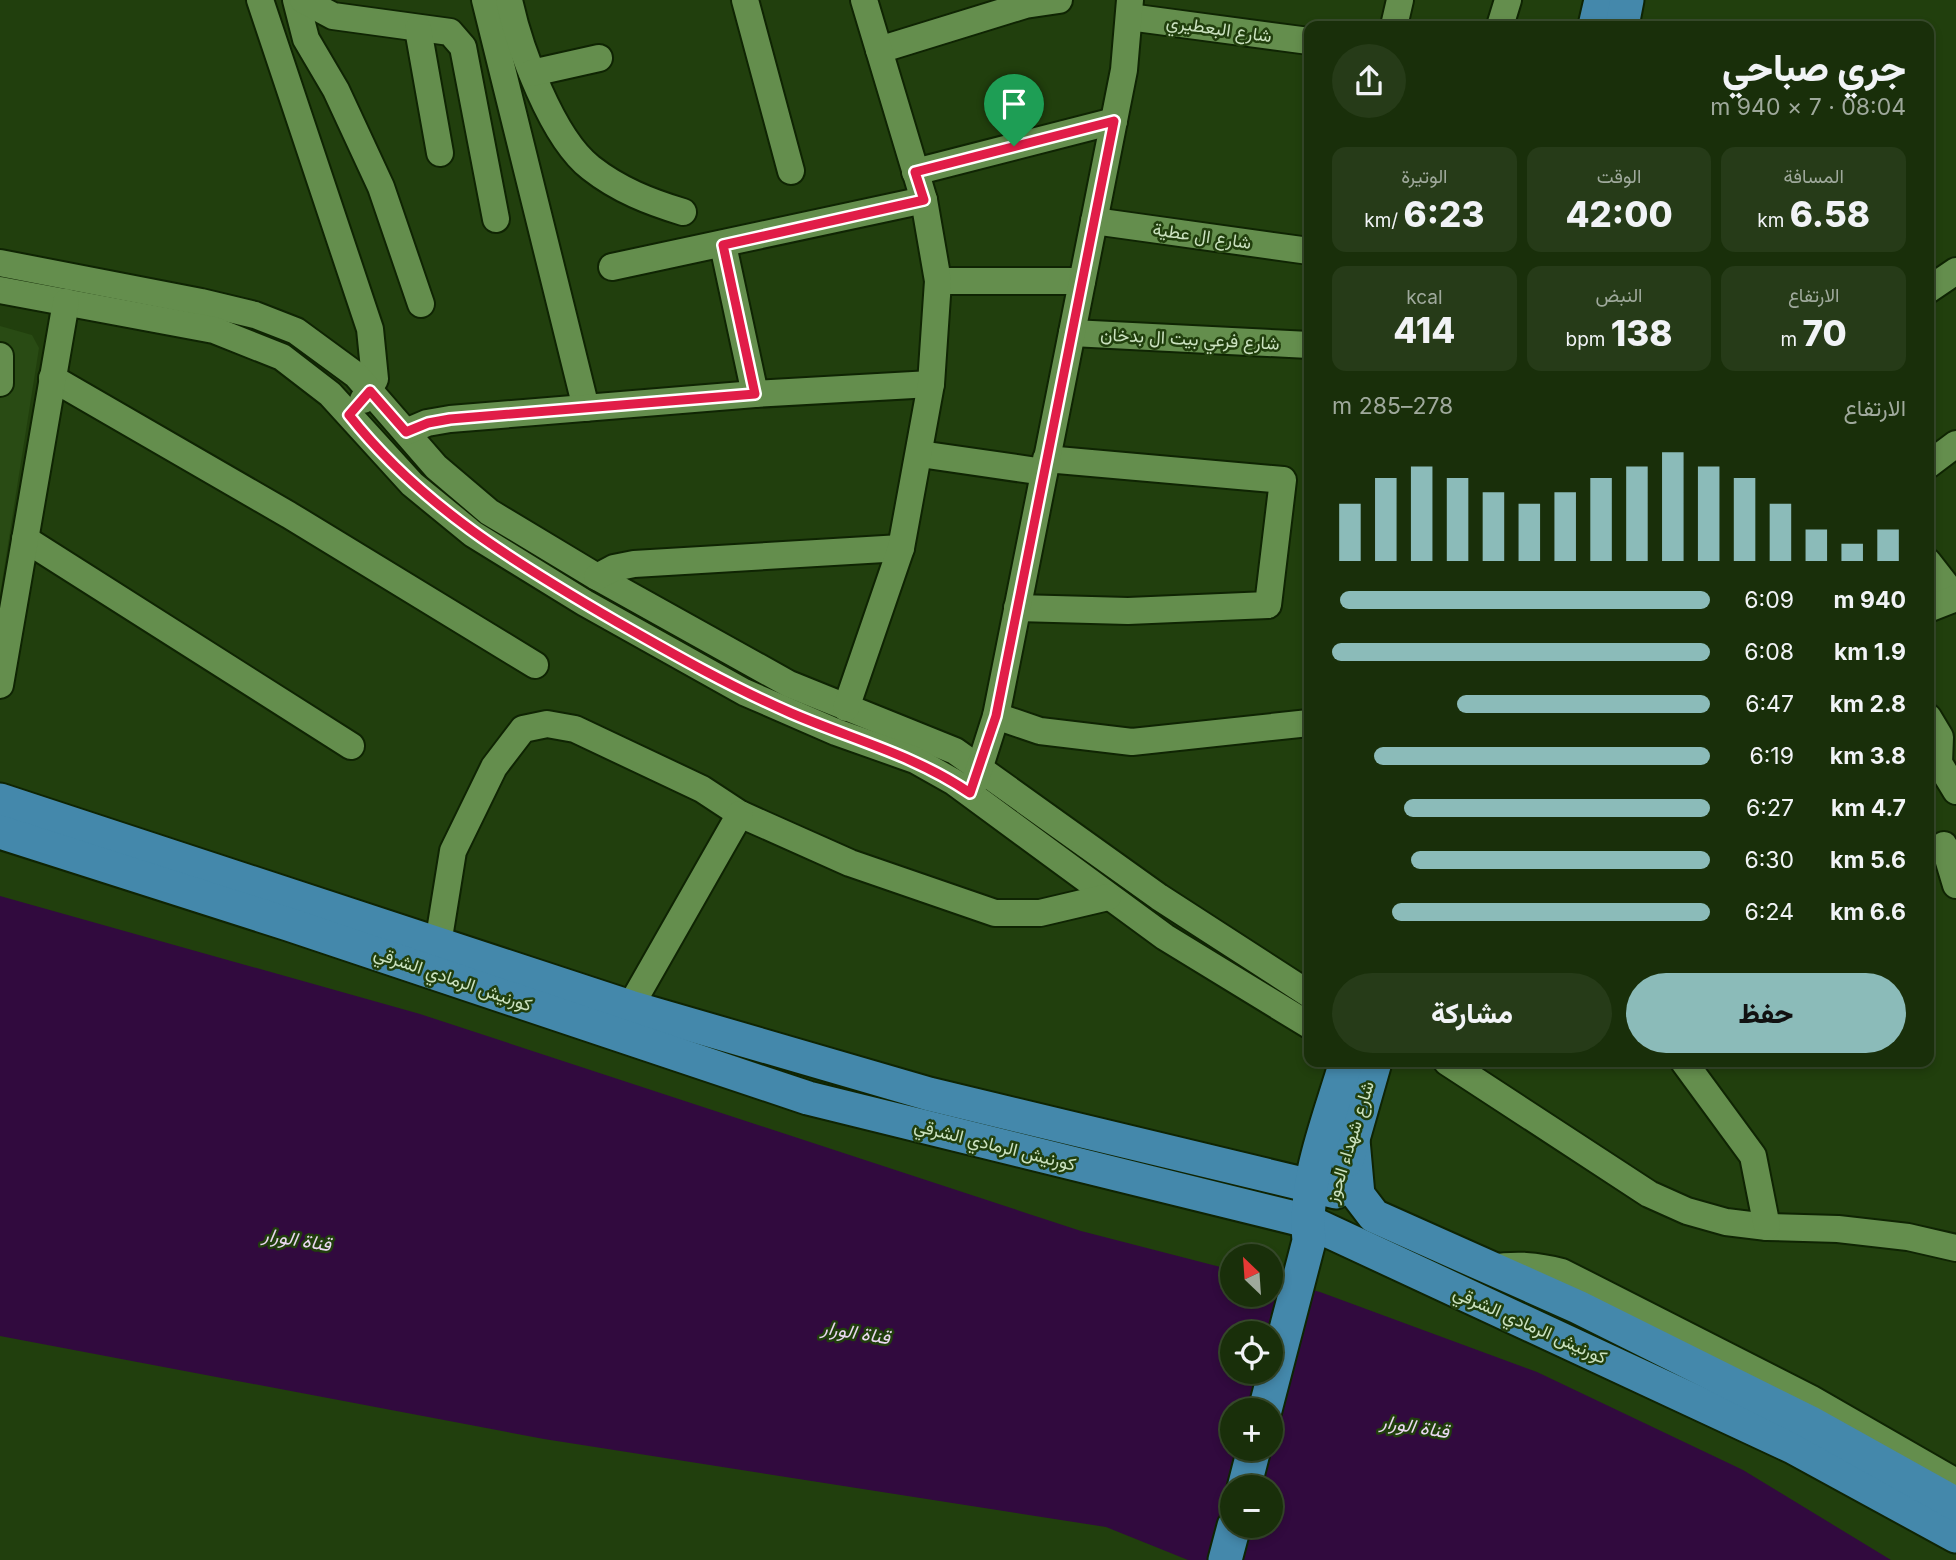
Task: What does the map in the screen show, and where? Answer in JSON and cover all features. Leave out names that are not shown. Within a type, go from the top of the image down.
[{"type":"main road","points":[[1596,21],[1601,0]]},
{"type":"main road","points":[[1623,21],[1627,0]]},
{"type":"main road","name":"كورنيش الرمادي الشرقي","points":[[0,800],[808,1098],[1312,1229],[1429,1279],[1793,1447],[1956,1536]]},
{"type":"main road","name":"كورنيش الرمادي الشرقي","points":[[0,832],[293,910],[438,944],[630,1007],[929,1094],[1324,1188]]},
{"type":"main road","name":"شارع شهداء الحوز","points":[[1339,1136],[1346,1067]]},
{"type":"main road","name":"شارع شهداء الحوز","points":[[1268,1398],[1339,1136],[1373,1067]]},
{"type":"main road","points":[[1260,1171],[1282,1169],[1303,1160],[1339,1136]]},
{"type":"main road","name":"كورنيش الرمادي الشرقي","points":[[1339,1136],[1356,1187],[1365,1207],[1374,1216],[1578,1307],[1797,1416],[1956,1504]]},
{"type":"main road","points":[[1429,1279],[1441,1248]]},
{"type":"main road","points":[[1225,1560],[1231,1538]]},
{"type":"street","points":[[260,0],[370,329],[375,366],[370,391],[349,415]]},
{"type":"street","points":[[296,0],[306,39],[336,90],[381,187],[421,303]]},
{"type":"street","points":[[303,0],[333,16],[450,32],[463,47],[496,219]]},
{"type":"street","points":[[485,0],[586,408]]},
{"type":"street","points":[[509,0],[517,39],[560,132],[589,167],[641,199],[683,212]]},
{"type":"street","points":[[745,0],[791,171]]},
{"type":"street","points":[[846,708],[901,548],[931,384],[938,281],[924,200],[864,0]]},
{"type":"street","points":[[879,50],[1025,5],[1059,0]]},
{"type":"street","points":[[1395,21],[1400,0]]},
{"type":"street","points":[[1502,21],[1508,0]]},
{"type":"street","points":[[970,793],[981,768],[996,716],[1124,70],[1130,9]]},
{"type":"street","name":"شارع البعطيري","points":[[1130,9],[1304,40]]},
{"type":"street","points":[[418,29],[439,153]]},
{"type":"street","points":[[532,73],[599,58]]},
{"type":"street","points":[[915,172],[1114,121]]},
{"type":"street","points":[[612,267],[924,200]]},
{"type":"street","name":"شارع ال عطية","points":[[1094,221],[1304,250]]},
{"type":"street","points":[[723,245],[755,394]]},
{"type":"street","points":[[0,263],[201,302],[276,321],[317,344],[370,391],[436,467],[470,499],[597,577],[758,668],[846,708],[941,743],[981,768],[1159,897],[1304,991]]},
{"type":"street","points":[[1934,285],[1955,266]]},
{"type":"street","points":[[938,281],[1082,281]]},
{"type":"street","points":[[0,290],[214,330],[260,345],[315,380],[384,456],[441,510],[473,534],[585,603],[744,692],[836,732],[915,760],[970,793],[1108,897],[1224,975],[1304,1022]]},
{"type":"street","points":[[0,685],[66,302]]},
{"type":"street","name":"شارع فرعي بيت ال بدخان","points":[[1072,333],[1304,345]]},
{"type":"street","points":[[0,356],[0,383]]},
{"type":"street","points":[[52,378],[289,515],[535,665]]},
{"type":"street","points":[[406,432],[428,423],[450,419],[755,394],[931,384]]},
{"type":"street","points":[[1934,460],[1956,444]]},
{"type":"street","points":[[920,454],[1045,466],[1283,480],[1268,605],[1128,611],[1017,608]]},
{"type":"street","points":[[25,539],[351,746]]},
{"type":"street","points":[[597,577],[614,568],[634,564],[901,548]]},
{"type":"street","points":[[1934,570],[1956,598],[1934,607]]},
{"type":"street","points":[[996,716],[1040,731],[1132,742],[1304,724]]},
{"type":"street","points":[[438,944],[453,851],[494,767],[523,729],[547,724],[575,729],[702,789],[740,814],[850,863],[995,913],[1040,913],[1108,897]]},
{"type":"street","points":[[1934,727],[1940,737],[1938,763],[1956,791]]},
{"type":"street","points":[[630,1007],[740,814]]},
{"type":"street","points":[[1943,846],[1956,885]]},
{"type":"street","points":[[1455,1067],[1649,1194],[1700,1215],[1767,1227],[1838,1229],[1908,1237],[1956,1248]]},
{"type":"street","points":[[1688,1067],[1753,1156],[1767,1227]]},
{"type":"street","points":[[1489,1268],[1514,1264],[1538,1265],[1562,1272],[1810,1398],[1956,1482]]},
{"type":"shaded area","points":[[0,326],[32,335],[39,348],[0,595]]},
{"type":"water","name":"قناة الورار","points":[[0,896],[420,1014],[1081,1231],[1220,1267],[1220,1307],[1283,1307],[1283,1283],[1320,1292],[1537,1372],[1743,1470],[1891,1560],[1188,1560],[1106,1527],[544,1439],[0,1336]]},
{"type":"route","points":[[1114,121],[996,716],[981,768],[970,793],[915,760],[836,732],[744,692],[664,649],[528,569],[441,510],[384,456],[349,415],[370,391],[406,432],[416,426],[450,419],[755,394],[723,245],[924,200],[915,172],[1014,146],[1114,121]]}]
